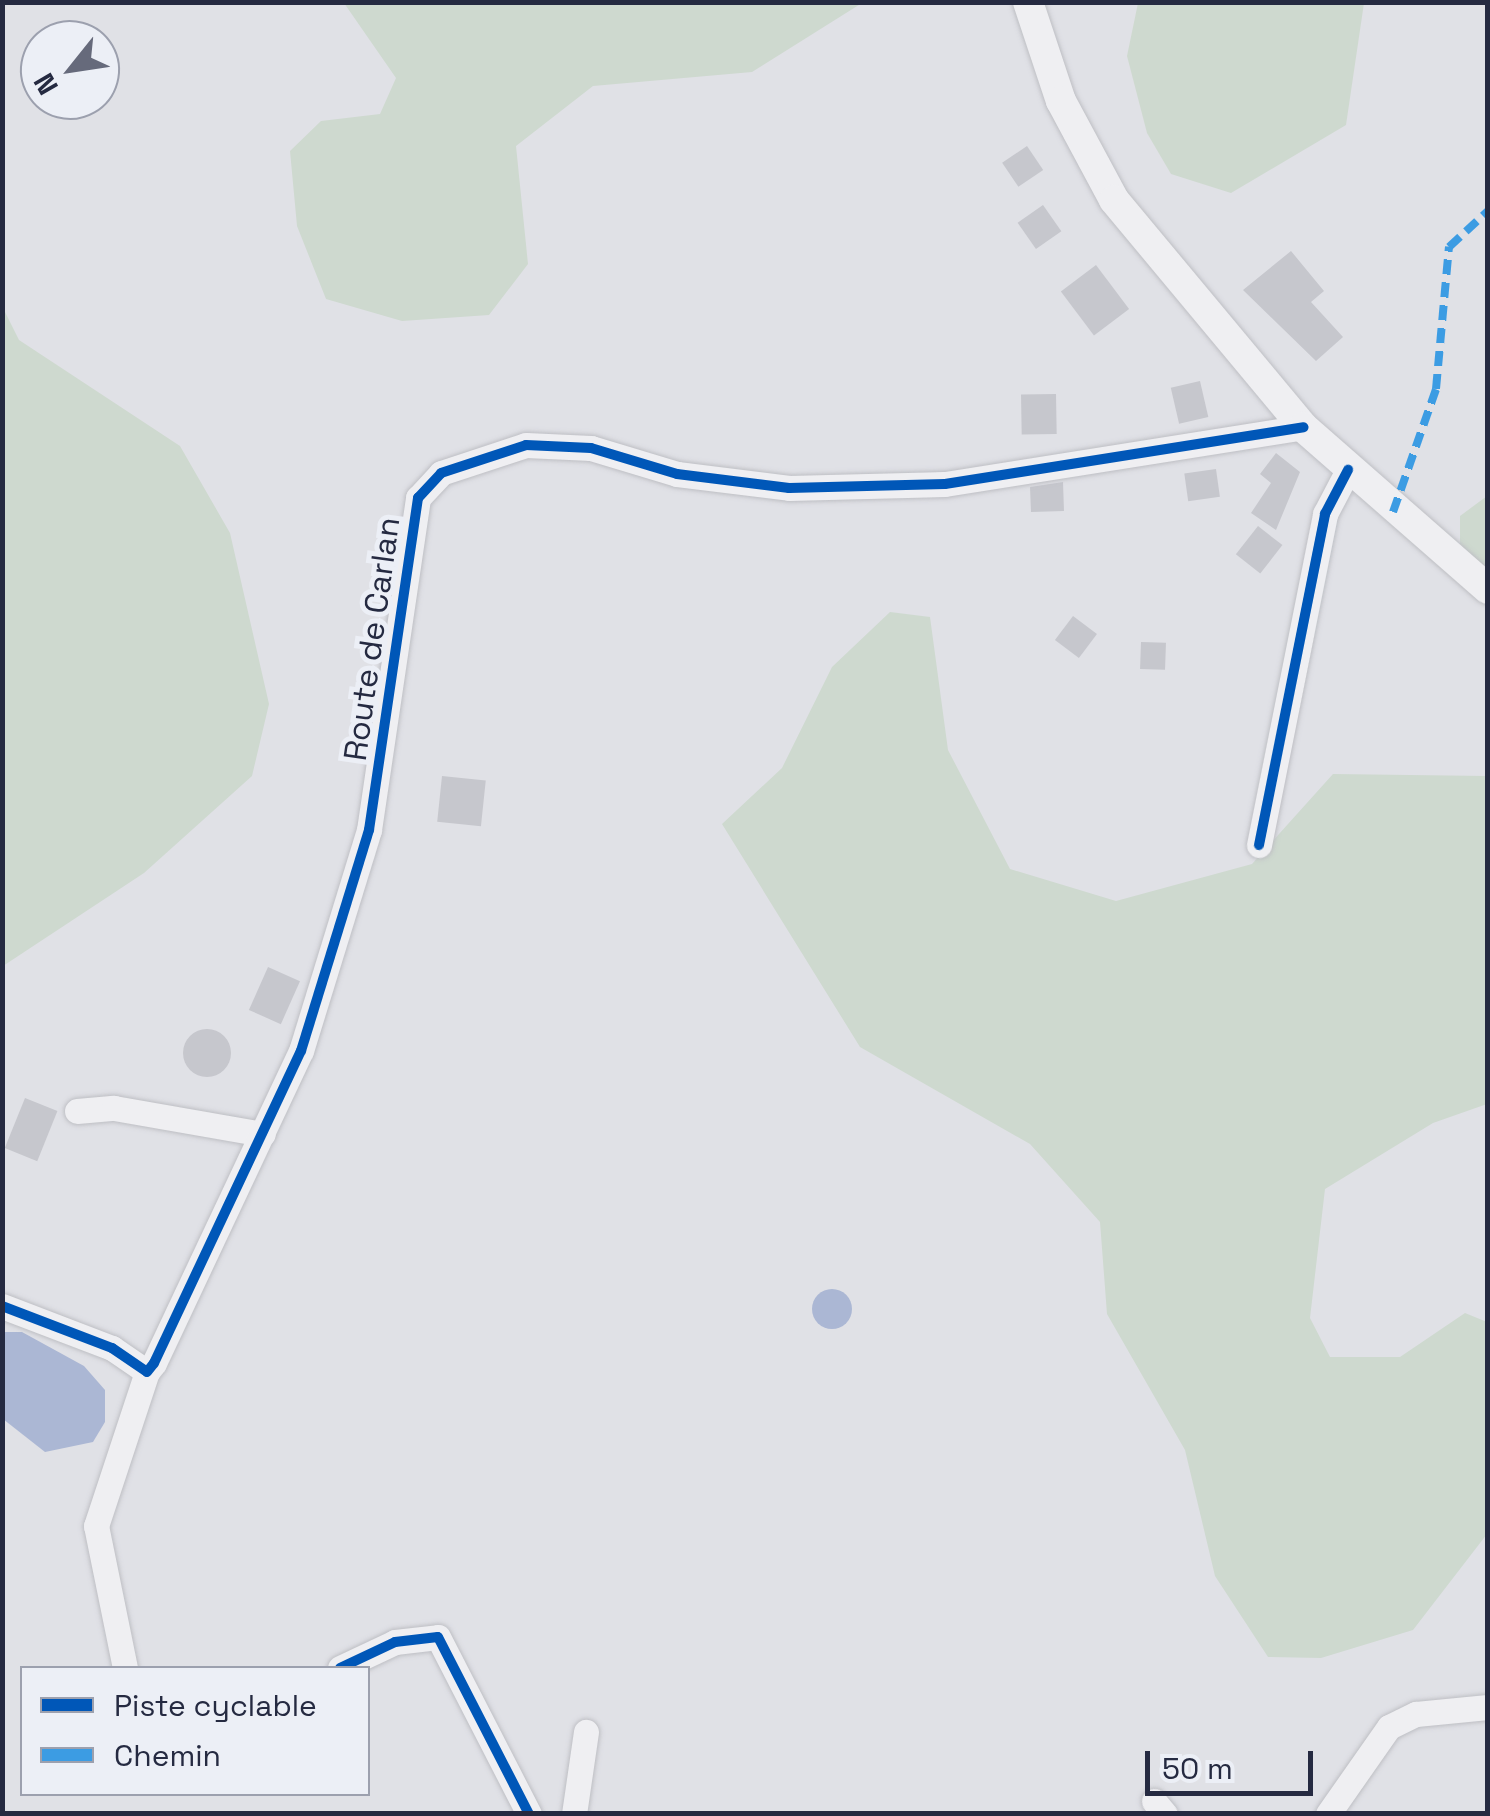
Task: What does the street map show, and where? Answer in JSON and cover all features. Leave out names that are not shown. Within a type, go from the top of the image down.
[{"type":"street","points":[[1028,2],[1061,101],[1114,200],[1303,427],[1488,590]]},
{"type":"street","name":"Route de Carlan","points":[[125,1666],[96,1526],[147,1372],[302,1052],[369,830],[418,498],[441,474],[526,445],[591,448],[678,474],[789,488],[945,484],[1303,427]]},
{"type":"street","points":[[1259,845],[1325,514],[1348,470]]},
{"type":"street","points":[[77,1111],[114,1108],[263,1134]]},
{"type":"street","points":[[2,1306],[112,1348],[147,1372]]},
{"type":"street","points":[[345,1666],[408,1638],[438,1638],[529,1814]]},
{"type":"street","points":[[1328,1814],[1389,1727],[1416,1714],[1488,1708]]},
{"type":"street","points":[[574,1814],[586,1732]]},
{"type":"shaded area","points":[[344,3],[862,3],[752,72],[593,86],[516,146],[528,264],[489,315],[402,321],[326,299],[297,226],[290,151],[321,121],[380,114],[396,78]]},
{"type":"shaded area","points":[[1138,3],[1364,3],[1346,125],[1231,193],[1171,174],[1147,133],[1127,56]]},
{"type":"shaded area","points":[[3,308],[19,340],[180,446],[230,533],[269,704],[252,776],[144,873],[3,966]]},
{"type":"shaded area","points":[[1487,496],[1487,567],[1460,550],[1460,516]]},
{"type":"shaded area","points":[[890,612],[930,617],[948,750],[1010,869],[1116,901],[1252,864],[1333,774],[1487,776],[1487,1104],[1433,1123],[1325,1189],[1310,1318],[1330,1357],[1400,1357],[1465,1313],[1487,1322],[1487,1534],[1413,1630],[1321,1658],[1268,1657],[1215,1576],[1185,1450],[1107,1314],[1100,1222],[1030,1144],[860,1047],[722,824],[782,768],[832,667]]},
{"type":"water","points":[[832,1289],[846,1295],[852,1309],[846,1323],[832,1329],[818,1323],[812,1309],[818,1295]]},
{"type":"water","points":[[3,1332],[22,1332],[84,1366],[105,1390],[105,1422],[93,1442],[45,1452],[3,1419]]},
{"type":"building","points":[[1027,146],[1043,170],[1018,187],[1002,163]]},
{"type":"building","points":[[1043,205],[1061,231],[1036,249],[1018,223]]},
{"type":"building","points":[[1291,251],[1324,291],[1311,302],[1343,337],[1316,361],[1243,290]]},
{"type":"building","points":[[1096,265],[1129,309],[1094,335],[1061,291]]},
{"type":"building","points":[[1200,381],[1208,417],[1179,424],[1171,388]]},
{"type":"building","points":[[1056,394],[1057,434],[1022,435],[1021,395]]},
{"type":"building","points":[[1276,453],[1300,472],[1276,530],[1251,513],[1271,483],[1260,474]]},
{"type":"building","points":[[1216,469],[1220,497],[1188,501],[1184,473]]},
{"type":"building","points":[[1063,482],[1064,511],[1031,512],[1030,487]]},
{"type":"building","points":[[1258,526],[1282,545],[1260,573],[1236,554]]},
{"type":"building","points":[[1073,616],[1097,634],[1079,658],[1055,640]]},
{"type":"building","points":[[1141,642],[1166,643],[1165,670],[1140,669]]},
{"type":"building","points":[[442,776],[486,781],[481,826],[437,822]]},
{"type":"building","points":[[268,967],[300,981],[281,1024],[249,1010]]},
{"type":"building","points":[[207,1029],[224,1036],[231,1053],[224,1070],[207,1077],[190,1070],[183,1053],[190,1036]]},
{"type":"building","points":[[25,1098],[57,1111],[37,1161],[5,1148]]},
{"type":"marked path","points":[[1393,512],[1436,389],[1449,247],[1488,211]]},
{"type":"cycle path","points":[[2,1306],[112,1348],[147,1372],[154,1363],[301,1051],[369,830],[418,498],[441,473],[526,445],[591,448],[677,474],[789,488],[945,484],[1303,427]]},
{"type":"cycle path","points":[[1259,845],[1325,514],[1348,470]]},
{"type":"cycle path","points":[[344,1666],[395,1642],[438,1637],[529,1814]]}]
